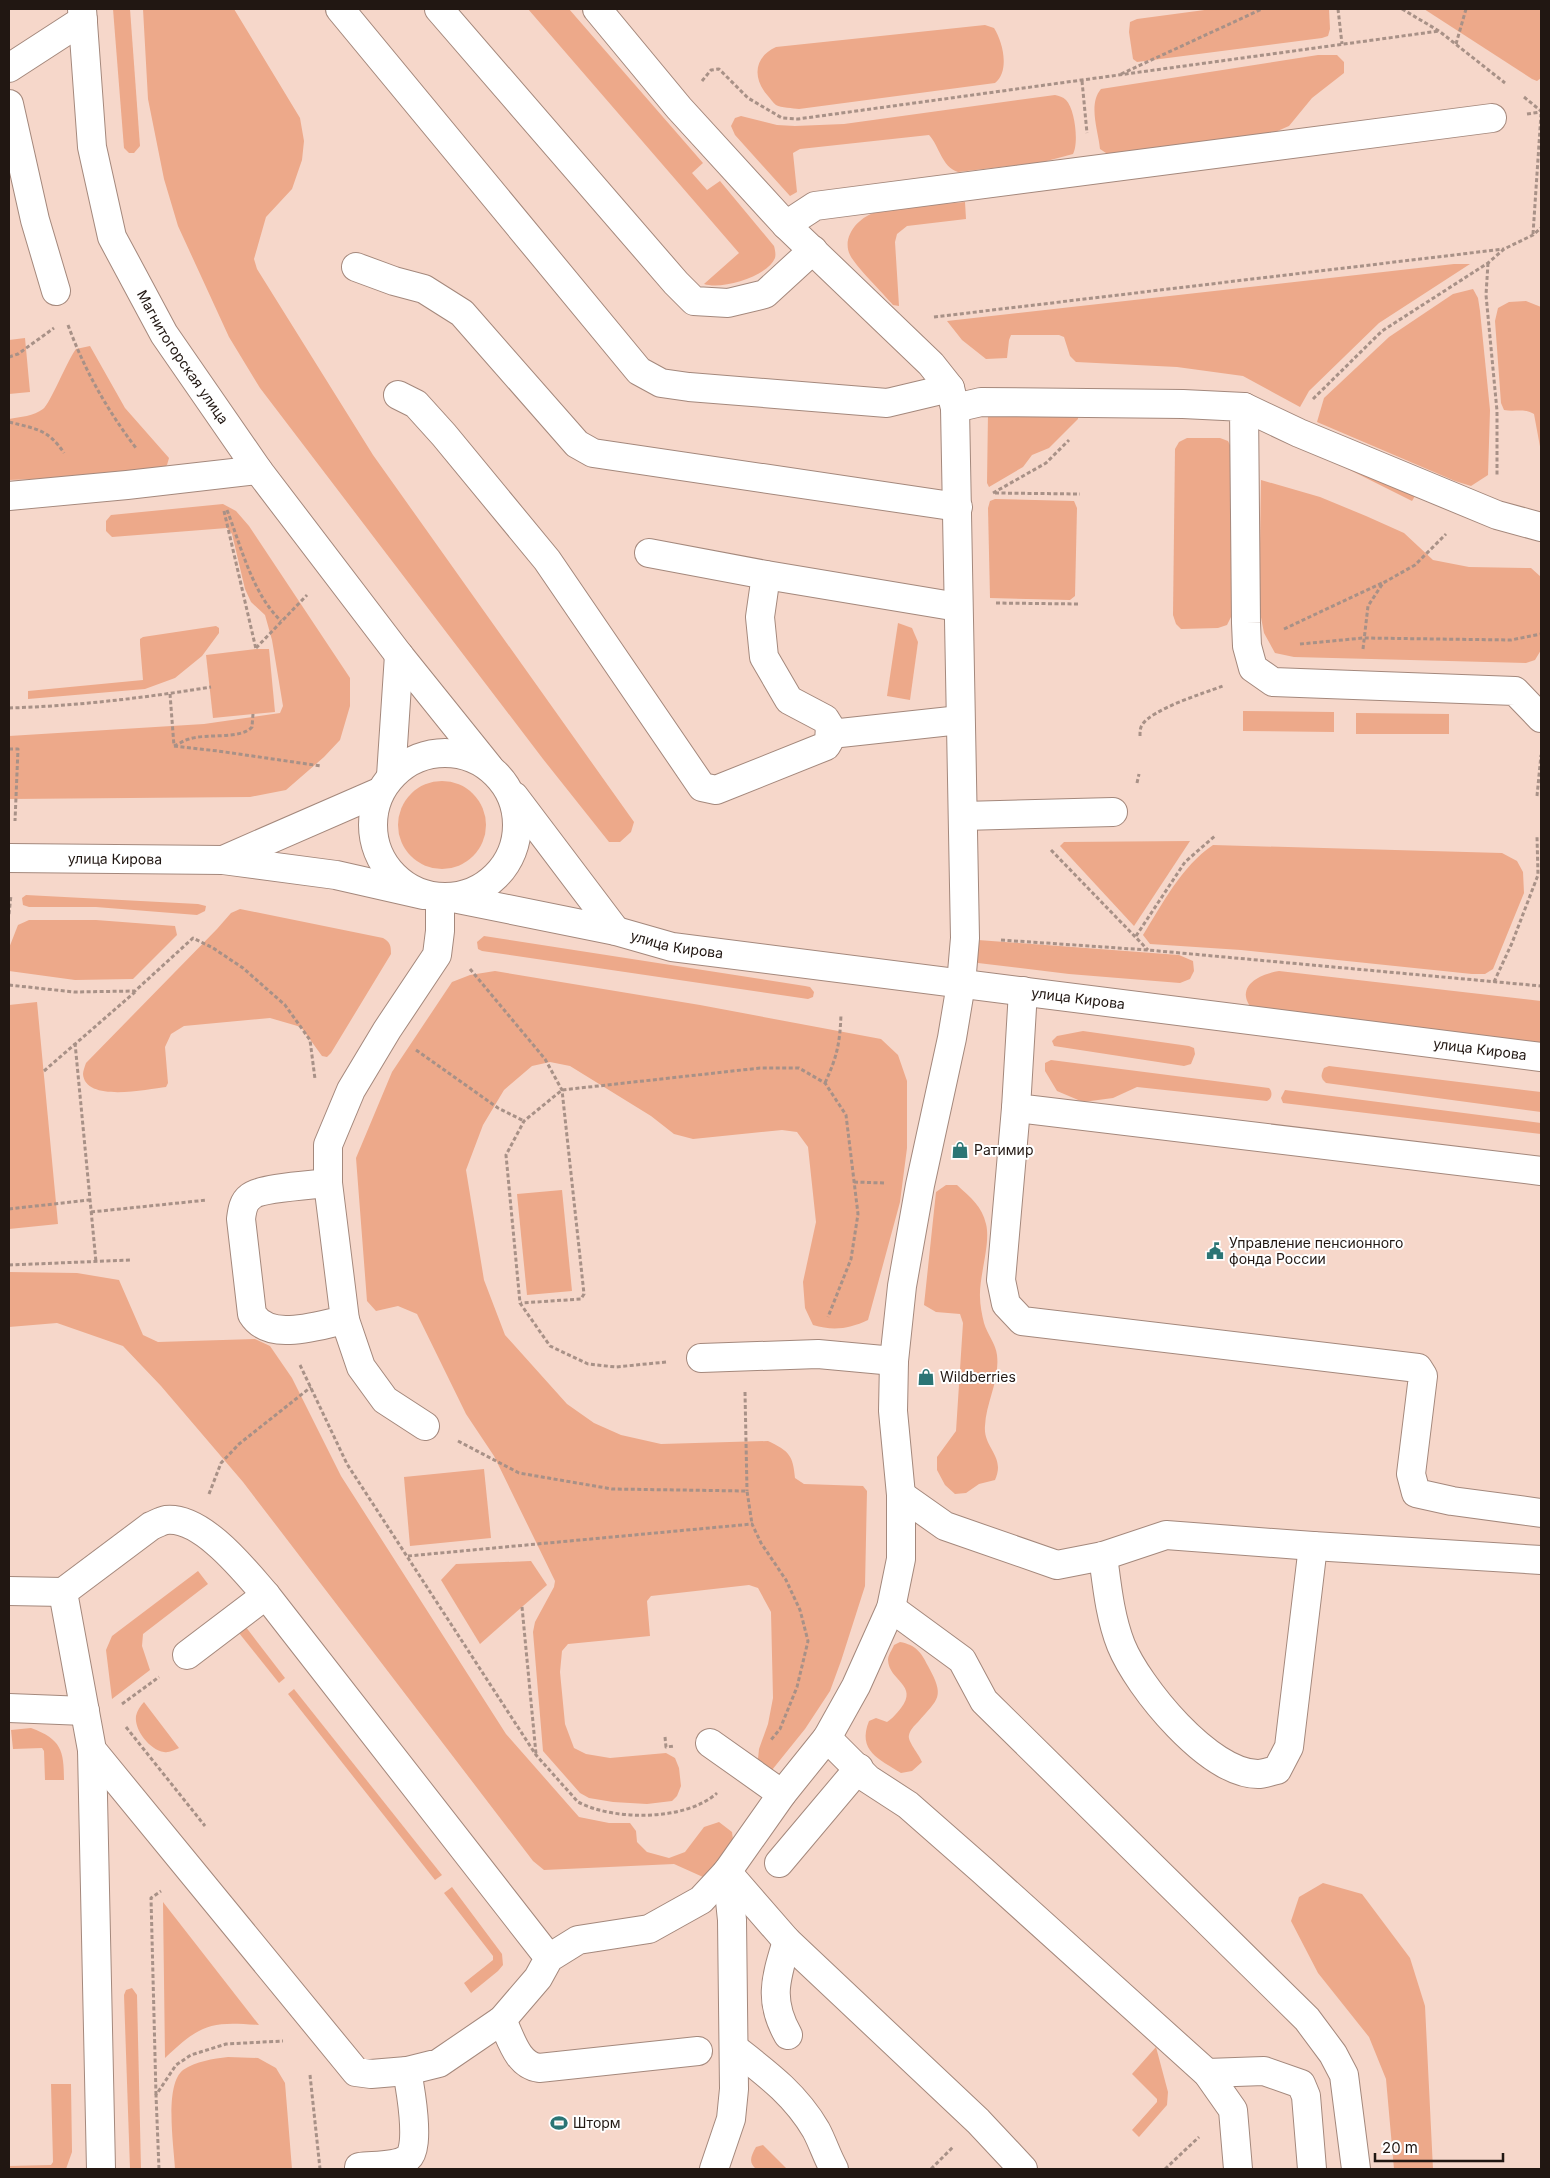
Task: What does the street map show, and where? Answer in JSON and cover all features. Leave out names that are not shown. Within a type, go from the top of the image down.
[{"type":"main road","points":[[340,9],[639,371],[661,382],[689,387],[887,403],[953,398],[981,402],[1183,404],[1244,407],[1299,433],[1497,515],[1541,527]]},
{"type":"main road","points":[[439,9],[676,283],[694,300],[728,303],[765,294],[814,250]]},
{"type":"main road","points":[[92,1750],[356,2072],[371,2074],[407,2071],[439,2063],[502,2020],[538,1978],[549,1958],[578,1940],[649,1929],[701,1900],[727,1872],[782,1794],[827,1738],[856,1686],[891,1608],[901,1559],[901,1495],[893,1411],[894,1361],[902,1286],[918,1194],[952,1038],[961,984],[965,938],[958,607],[958,507],[953,398],[931,364],[786,224],[679,108],[597,9]]},
{"type":"main road","points":[[9,68],[82,14]]},
{"type":"main road","name":"Магнитогорская улица","points":[[82,14],[92,147],[112,237],[164,334],[258,470],[399,655],[497,776]]},
{"type":"main road","points":[[9,104],[35,220],[56,291]]},
{"type":"main road","points":[[786,224],[815,206],[1492,118]]},
{"type":"main road","points":[[356,267],[394,281],[424,289],[462,314],[576,444],[593,453],[958,507]]},
{"type":"main road","points":[[398,395],[416,404],[444,435],[547,560],[702,787],[716,790],[826,746],[831,734],[830,727],[825,719],[788,700],[764,657],[760,617],[766,575]]},
{"type":"main road","points":[[1244,407],[1250,657],[1273,682],[1515,691],[1541,718]]},
{"type":"main road","points":[[9,496],[161,482],[258,470]]},
{"type":"main road","points":[[650,553],[766,575],[958,607]]},
{"type":"main road","points":[[385,784],[408,762],[428,754],[450,752],[470,757],[497,776],[514,804],[517,826],[514,848],[503,868],[488,884],[474,891],[439,897],[404,884],[388,871],[378,853],[372,833],[373,812],[385,784],[399,655]]},
{"type":"main road","points":[[831,734],[960,720]]},
{"type":"main road","name":"улица Кирова","points":[[497,776],[616,931]]},
{"type":"main road","name":"улица Кирова","points":[[223,860],[385,784]]},
{"type":"main road","points":[[963,816],[1113,812]]},
{"type":"main road","name":"улица Кирова","points":[[9,858],[223,860],[336,875],[616,931],[672,947],[1541,1057]]},
{"type":"main road","points":[[425,1426],[385,1400],[361,1367],[345,1320],[328,1183],[328,1144],[351,1090],[387,1030],[437,955],[440,931],[439,897]]},
{"type":"main road","points":[[1023,992],[1016,1108],[1001,1280],[1006,1304],[1022,1320],[1418,1368],[1423,1376],[1411,1474],[1416,1493],[1452,1501],[1541,1513]]},
{"type":"main road","points":[[1016,1108],[1541,1171]]},
{"type":"main road","points":[[328,1183],[261,1191],[250,1196],[244,1204],[241,1218],[252,1314],[257,1322],[264,1327],[284,1331],[345,1320]]},
{"type":"main road","points":[[701,1358],[818,1354],[894,1361]]},
{"type":"main road","points":[[901,1495],[946,1526],[1057,1565],[1103,1556],[1166,1534],[1313,1546],[1541,1560]]},
{"type":"main road","points":[[9,1591],[63,1592],[152,1526],[165,1520],[180,1521],[204,1534],[226,1550],[266,1595],[549,1958]]},
{"type":"main road","points":[[1103,1556],[1110,1607],[1122,1646],[1148,1691],[1179,1727],[1202,1749],[1234,1768],[1258,1774],[1277,1770],[1289,1747],[1313,1546]]},
{"type":"main road","points":[[63,1592],[92,1750],[101,2169]]},
{"type":"main road","points":[[187,1655],[266,1595]]},
{"type":"main road","points":[[891,1608],[962,1660],[984,1701],[1307,2019],[1333,2054],[1344,2075],[1356,2169]]},
{"type":"main road","points":[[9,1708],[85,1711]]},
{"type":"main road","points":[[827,1738],[868,1779],[908,1805],[1207,2073],[1233,2110],[1238,2169]]},
{"type":"main road","points":[[710,1743],[782,1794]]},
{"type":"main road","points":[[779,1863],[859,1768]]},
{"type":"main road","points":[[727,1872],[787,1941],[978,2121],[1024,2169]]},
{"type":"main road","points":[[714,2169],[730,2120],[734,2089],[732,1920],[727,1872]]},
{"type":"main road","points":[[787,1941],[777,1975],[774,1994],[776,2009],[788,2035]]},
{"type":"main road","points":[[502,2020],[523,2062],[531,2067],[539,2068],[698,2051]]},
{"type":"main road","points":[[734,2048],[769,2075],[796,2101],[817,2132],[834,2169]]},
{"type":"main road","points":[[359,2167],[400,2162],[409,2157],[414,2145],[407,2071]]},
{"type":"main road","points":[[1207,2073],[1264,2071],[1301,2084],[1306,2096],[1312,2169]]},
{"type":"path","points":[[1116,76],[1262,9]]},
{"type":"path","points":[[1338,9],[1342,44]]},
{"type":"path","points":[[1402,9],[1439,31],[1510,87]]},
{"type":"path","points":[[1456,44],[1466,9]]},
{"type":"path","points":[[699,85],[711,70],[719,69],[748,98],[782,118],[798,119],[1439,31]]},
{"type":"path","points":[[1082,81],[1085,112]]},
{"type":"path","points":[[1518,93],[1541,113],[1533,235]]},
{"type":"path","points":[[1313,398],[1382,331],[1488,263],[1504,250],[1533,235],[1541,228]]},
{"type":"path","points":[[934,317],[1504,250]]},
{"type":"path","points":[[1488,263],[1486,295],[1497,411],[1497,515]]},
{"type":"path","points":[[56,291],[78,354],[115,421],[161,482]]},
{"type":"path","points":[[9,357],[18,354],[66,319]]},
{"type":"path","points":[[9,422],[38,430],[54,438],[86,488]]},
{"type":"path","points":[[993,493],[1046,463],[1073,436]]},
{"type":"path","points":[[213,476],[263,598],[272,612],[281,621]]},
{"type":"path","points":[[213,476],[224,511],[256,649],[307,594]]},
{"type":"path","points":[[986,493],[1080,494]]},
{"type":"path","points":[[1140,736],[1141,726],[1146,720],[1165,708],[1223,686],[1250,657],[1415,565],[1449,531]]},
{"type":"path","points":[[1363,638],[1368,606],[1383,583]]},
{"type":"path","points":[[990,603],[1079,604]]},
{"type":"path","points":[[1250,657],[1275,646],[1363,638],[1511,640],[1541,634]]},
{"type":"path","points":[[9,708],[51,706],[170,694],[210,687]]},
{"type":"path","points":[[170,694],[174,746]]},
{"type":"path","points":[[174,746],[188,739],[208,735],[242,734],[252,727],[253,714]]},
{"type":"path","points":[[174,746],[321,766]]},
{"type":"path","points":[[9,749],[18,749]]},
{"type":"path","points":[[1537,796],[1541,755]]},
{"type":"path","points":[[1136,936],[1185,862],[1216,835]]},
{"type":"path","points":[[1494,982],[1512,943],[1538,875],[1537,836]]},
{"type":"path","points":[[1048,847],[1148,950]]},
{"type":"path","points":[[1538,875],[1541,880]]},
{"type":"path","points":[[44,1071],[193,938],[213,948],[243,968],[285,1005],[310,1040],[315,1084]]},
{"type":"path","points":[[965,938],[1148,950],[1541,986]]},
{"type":"path","points":[[464,962],[535,1047],[562,1090],[584,1294],[581,1299],[520,1303]]},
{"type":"path","points":[[9,985],[74,992],[135,991]]},
{"type":"path","points":[[825,1083],[837,1057],[841,1014]]},
{"type":"path","points":[[387,1030],[498,1108],[524,1121]]},
{"type":"path","points":[[75,1044],[96,1262]]},
{"type":"path","points":[[701,1358],[616,1367],[588,1364],[550,1346],[520,1303],[506,1155],[524,1121],[562,1090],[760,1068],[799,1068],[825,1083],[846,1115],[858,1214],[851,1259],[832,1304],[818,1354]]},
{"type":"path","points":[[90,1212],[250,1196]]},
{"type":"path","points":[[9,1208],[89,1200]]},
{"type":"path","points":[[9,1265],[131,1260]]},
{"type":"path","points":[[284,1331],[347,1464],[536,1755],[578,1802],[586,1806],[612,1812],[652,1816],[677,1812],[709,1800],[745,1768],[780,1729],[797,1687],[808,1641],[800,1610],[786,1580],[761,1543],[752,1524],[747,1491],[745,1401]]},
{"type":"path","points":[[204,1534],[206,1502],[221,1463],[239,1444],[274,1414],[310,1388]]},
{"type":"path","points":[[425,1426],[474,1448],[519,1473],[612,1489],[747,1491]]},
{"type":"path","points":[[408,1556],[752,1524]]},
{"type":"path","points":[[522,1607],[536,1755]]},
{"type":"path","points":[[121,1705],[187,1655]]},
{"type":"path","points":[[126,1726],[207,1828]]},
{"type":"path","points":[[159,2169],[151,1898],[156,1893],[166,1891]]},
{"type":"path","points":[[278,2034],[289,2048]]},
{"type":"path","points":[[156,2095],[176,2065],[191,2055],[226,2044],[284,2042]]},
{"type":"path","points":[[305,2068],[310,2074],[320,2169]]},
{"type":"shaded area","points":[[113,9],[130,9],[140,146],[134,153],[129,153],[124,148]]},
{"type":"shaded area","points":[[143,9],[234,9],[300,118],[304,141],[302,160],[292,189],[266,217],[254,259],[257,269],[373,455],[634,822],[631,832],[620,842],[609,842],[543,759],[260,388],[229,337],[178,226],[164,179],[148,99]]},
{"type":"shaded area","points":[[528,9],[569,9],[703,163],[692,173],[707,190],[720,181],[774,246],[775,258],[770,265],[754,276],[743,280],[722,285],[704,284],[739,253]]},
{"type":"shaded area","points":[[1212,9],[1329,9],[1330,29],[1328,36],[1322,38],[1137,62],[1133,59],[1129,32],[1130,22],[1137,19]]},
{"type":"shaded area","points":[[1424,9],[1541,9],[1541,78],[1537,81],[1532,79]]},
{"type":"shaded area","points":[[985,25],[994,28],[1004,56],[1000,78],[995,83],[799,109],[781,107],[775,104],[759,82],[758,68],[760,62],[763,56],[776,47]]},
{"type":"shaded area","points":[[1318,55],[1337,55],[1344,62],[1344,73],[1312,98],[1289,126],[1266,136],[1112,157],[1100,149],[1094,110],[1097,95],[1101,89]]},
{"type":"shaded area","points":[[1055,95],[1066,100],[1072,111],[1076,134],[1073,154],[1043,162],[958,172],[944,161],[929,135],[800,149],[793,153],[797,192],[790,196],[735,135],[731,126],[735,118],[741,116],[777,125],[844,124]]},
{"type":"shaded area","points":[[965,202],[966,219],[907,226],[897,234],[895,242],[899,306],[893,305],[850,255],[848,241],[853,228],[870,214],[921,205]]},
{"type":"shaded area","points":[[1454,264],[1470,264],[1379,323],[1309,391],[1300,407],[1243,376],[1177,367],[1076,362],[1070,356],[1064,337],[1059,335],[1011,335],[1007,358],[986,359],[962,340],[947,321]]},
{"type":"shaded area","points":[[1473,289],[1478,298],[1480,311],[1490,410],[1488,475],[1471,486],[1455,481],[1317,422],[1324,398],[1389,337],[1453,294]]},
{"type":"shaded area","points":[[1526,301],[1541,307],[1541,452],[1534,414],[1531,412],[1504,410],[1501,403],[1495,321],[1498,308],[1509,302]]},
{"type":"shaded area","points":[[25,338],[30,392],[9,394],[9,340]]},
{"type":"shaded area","points":[[90,346],[125,408],[169,458],[167,465],[157,474],[9,480],[9,419],[31,415],[43,409],[76,349]]},
{"type":"shaded area","points":[[1078,410],[1078,419],[1049,448],[1032,455],[1023,467],[989,487],[987,483],[988,413]]},
{"type":"shaded area","points":[[1187,438],[1220,438],[1228,441],[1232,449],[1231,617],[1227,625],[1218,628],[1181,629],[1176,624],[1173,615],[1175,449],[1179,442]]},
{"type":"shaded area","points":[[1290,440],[1418,491],[1412,501]]},
{"type":"shaded area","points":[[1261,480],[1320,497],[1404,533],[1433,560],[1469,567],[1531,568],[1541,577],[1541,650],[1535,660],[1526,663],[1294,657],[1275,653],[1264,633],[1259,607]]},
{"type":"shaded area","points":[[995,499],[1074,501],[1077,508],[1075,596],[1070,600],[990,598],[988,508],[990,501]]},
{"type":"shaded area","points":[[223,504],[236,511],[249,526],[350,678],[350,706],[340,740],[324,757],[286,790],[250,797],[9,799],[9,736],[204,724],[280,713],[283,706],[272,640],[265,615],[251,602],[245,589],[232,534],[227,528],[112,537],[106,531],[106,521],[111,515]]},
{"type":"shaded area","points":[[898,623],[912,628],[918,642],[910,700],[887,696]]},
{"type":"shaded area","points":[[216,626],[219,628],[219,633],[202,656],[175,678],[145,689],[28,699],[28,691],[143,680],[140,639]]},
{"type":"shaded area","points":[[269,649],[275,712],[213,718],[206,655]]},
{"type":"shaded area","points":[[1243,711],[1334,712],[1334,732],[1243,731]]},
{"type":"shaded area","points":[[1356,713],[1449,714],[1449,734],[1356,734]]},
{"type":"shaded area","points":[[442,781],[459,784],[473,794],[483,808],[486,825],[483,842],[473,856],[459,866],[442,869],[425,866],[411,856],[401,842],[398,825],[401,808],[411,794],[425,784]]},
{"type":"shaded area","points":[[1190,841],[1134,926],[1060,846],[1064,842]]},
{"type":"shaded area","points":[[1213,845],[1502,853],[1517,861],[1523,872],[1524,893],[1493,969],[1485,974],[1241,950],[1150,944],[1143,935],[1166,898],[1191,864]]},
{"type":"shaded area","points":[[26,895],[198,904],[206,906],[205,911],[197,915],[96,907],[29,907],[23,905],[22,898]]},
{"type":"shaded area","points":[[240,909],[383,938],[389,942],[391,954],[331,1053],[327,1057],[322,1056],[301,1027],[270,1018],[184,1026],[171,1034],[165,1047],[168,1083],[166,1087],[118,1092],[94,1089],[86,1083],[83,1074],[86,1063],[231,913]]},
{"type":"shaded area","points":[[29,920],[96,920],[175,926],[177,935],[133,979],[75,980],[9,971],[9,948],[18,925]]},
{"type":"shaded area","points":[[484,936],[805,986],[810,987],[814,992],[813,997],[808,999],[482,951],[478,949],[477,942]]},
{"type":"shaded area","points":[[978,940],[1179,955],[1193,961],[1194,971],[1190,979],[1180,983],[1069,974],[978,963]]},
{"type":"shaded area","points":[[495,971],[700,1005],[881,1039],[898,1055],[907,1081],[907,1148],[900,1202],[868,1320],[848,1327],[827,1328],[813,1325],[805,1308],[803,1282],[816,1222],[808,1147],[797,1132],[782,1130],[693,1139],[674,1134],[651,1116],[570,1066],[550,1062],[532,1066],[504,1090],[483,1125],[466,1170],[484,1280],[505,1335],[567,1404],[594,1423],[621,1435],[661,1444],[768,1441],[789,1455],[793,1464],[795,1478],[804,1484],[863,1486],[867,1491],[865,1586],[841,1661],[830,1691],[805,1729],[772,1770],[758,1759],[773,1698],[771,1612],[758,1588],[749,1585],[651,1596],[647,1601],[650,1636],[568,1644],[562,1651],[560,1672],[565,1724],[574,1748],[586,1754],[610,1758],[666,1753],[675,1758],[679,1768],[681,1786],[677,1796],[672,1801],[647,1804],[613,1802],[589,1798],[580,1793],[543,1751],[533,1632],[535,1622],[554,1587],[555,1581],[494,1456],[466,1414],[417,1314],[398,1306],[376,1311],[367,1301],[356,1158],[392,1072],[452,982],[470,975]]},
{"type":"shaded area","points":[[1279,971],[1541,1001],[1541,1048],[1253,1010],[1246,995],[1247,988],[1251,983],[1264,975]]},
{"type":"shaded area","points":[[37,1002],[58,1224],[9,1229],[9,1005]]},
{"type":"shaded area","points":[[1083,1031],[1189,1046],[1194,1048],[1195,1054],[1191,1064],[1184,1066],[1054,1046],[1052,1041],[1057,1036]]},
{"type":"shaded area","points":[[1051,1060],[1269,1088],[1271,1095],[1267,1101],[1137,1087],[1113,1098],[1083,1102],[1057,1091],[1045,1071],[1045,1063]]},
{"type":"shaded area","points":[[1329,1066],[1541,1092],[1541,1112],[1326,1083],[1322,1075],[1324,1068]]},
{"type":"shaded area","points":[[1285,1090],[1541,1123],[1541,1134],[1283,1103],[1281,1098]]},
{"type":"shaded area","points":[[946,1185],[957,1185],[971,1198],[982,1212],[986,1224],[987,1240],[980,1289],[980,1303],[984,1323],[997,1355],[997,1373],[986,1417],[985,1434],[996,1458],[998,1472],[995,1480],[979,1484],[966,1493],[955,1494],[945,1485],[937,1470],[937,1457],[956,1431],[963,1323],[960,1314],[936,1312],[924,1305],[936,1192]]},
{"type":"shaded area","points":[[562,1190],[572,1291],[527,1295],[517,1194]]},
{"type":"shaded area","points":[[9,1272],[77,1273],[119,1280],[143,1335],[158,1342],[255,1339],[270,1346],[292,1378],[341,1476],[506,1734],[579,1817],[609,1823],[630,1823],[636,1831],[637,1842],[647,1852],[669,1858],[685,1852],[704,1827],[719,1822],[732,1832],[734,1847],[715,1871],[703,1877],[674,1864],[544,1870],[533,1861],[243,1482],[161,1386],[123,1346],[57,1323],[9,1327]]},
{"type":"shaded area","points":[[484,1469],[491,1538],[410,1546],[404,1477]]},
{"type":"shaded area","points":[[531,1561],[547,1585],[480,1644],[441,1580],[456,1564]]},
{"type":"shaded area","points":[[198,1571],[208,1584],[143,1634],[142,1646],[150,1670],[112,1699],[106,1650],[112,1636]]},
{"type":"shaded area","points":[[242,1622],[285,1678],[279,1683],[235,1628]]},
{"type":"shaded area","points":[[900,1642],[914,1647],[920,1653],[937,1684],[938,1691],[935,1702],[912,1728],[909,1735],[910,1741],[922,1762],[912,1771],[901,1773],[872,1753],[866,1740],[869,1721],[876,1718],[887,1722],[898,1712],[906,1700],[905,1688],[893,1673],[888,1660],[894,1645]]},
{"type":"shaded area","points":[[294,1689],[442,1875],[435,1880],[288,1694]]},
{"type":"shaded area","points":[[144,1702],[179,1748],[170,1752],[164,1752],[153,1748],[140,1733],[136,1716]]},
{"type":"shaded area","points":[[31,1728],[55,1741],[59,1747],[63,1761],[64,1780],[45,1780],[44,1751],[42,1748],[13,1749],[11,1730]]},
{"type":"shaded area","points":[[1323,1883],[1362,1894],[1410,1958],[1425,2006],[1433,2169],[1394,2169],[1386,2079],[1369,2037],[1318,1973],[1291,1921],[1299,1897]]},
{"type":"shaded area","points":[[452,1887],[502,1954],[503,1965],[471,1993],[464,1983],[493,1960],[493,1956],[444,1893]]},
{"type":"shaded area","points":[[163,1902],[259,2025],[229,2024],[207,2027],[188,2038],[165,2058]]},
{"type":"shaded area","points":[[132,1988],[137,1995],[141,2169],[130,2169],[124,1995],[126,1990]]},
{"type":"shaded area","points":[[1156,2047],[1168,2092],[1167,2105],[1139,2137],[1132,2130],[1157,2102],[1157,2099],[1132,2074]]},
{"type":"shaded area","points":[[228,2057],[258,2058],[276,2068],[285,2083],[292,2169],[175,2169],[172,2102],[177,2078],[183,2070],[193,2064]]},
{"type":"shaded area","points":[[51,2084],[71,2084],[72,2152],[66,2169],[9,2169],[9,2166],[51,2165],[53,2162]]},
{"type":"shaded area","points":[[763,2145],[787,2169],[756,2169],[751,2161],[752,2156],[756,2147]]},
{"type":"place","name":"Ратимир","points":[[960,1150]]},
{"type":"place","name":"Управление пенсионного фонда России","points":[[1215,1251]]},
{"type":"place","name":"Wildberries","points":[[926,1377]]},
{"type":"place","name":"Шторм","points":[[559,2123]]}]
